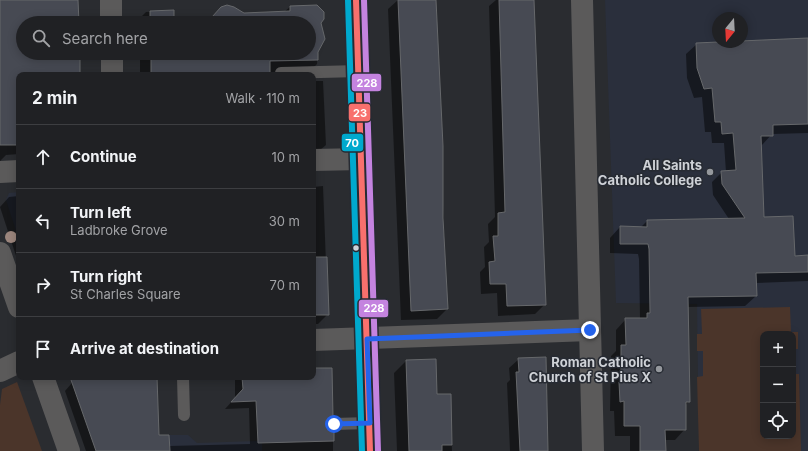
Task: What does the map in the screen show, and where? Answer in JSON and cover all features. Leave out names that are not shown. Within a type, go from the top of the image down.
[{"type":"main road","points":[[356,0],[370,451]]},
{"type":"street","points":[[111,0],[111,16]]},
{"type":"street","points":[[582,0],[593,451]]},
{"type":"street","points":[[112,60],[112,72]]},
{"type":"street","points":[[316,160],[362,158]]},
{"type":"street","points":[[0,172],[16,171]]},
{"type":"street","points":[[0,253],[16,298]]},
{"type":"street","points":[[316,340],[590,330]]},
{"type":"street","points":[[0,371],[16,363]]},
{"type":"street","points":[[45,380],[69,451]]},
{"type":"lane","points":[[316,73],[359,72]]},
{"type":"lane","points":[[183,380],[184,414]]},
{"type":"lane","points":[[334,424],[370,423]]},
{"type":"shaded area","name":"All Saints Catholic College","points":[[605,0],[808,0],[808,451],[699,451],[697,304],[616,303]]},
{"type":"shaded area","points":[[16,192],[16,231],[6,200],[9,193]]},
{"type":"shaded area","points":[[790,307],[791,331],[760,331],[760,439],[796,439],[796,374],[799,374],[801,451],[699,451],[697,377],[703,376],[703,351],[697,351],[697,334],[702,334],[701,309]]},
{"type":"shaded area","points":[[796,332],[798,332],[798,349],[796,349]]},
{"type":"shaded area","points":[[17,382],[42,451],[0,451],[0,405],[2,389]]},
{"type":"shaded area","points":[[169,435],[188,435],[197,443],[258,441],[262,443],[262,451],[170,451]]},
{"type":"building","points":[[0,0],[78,0],[79,16],[16,16],[16,60],[80,60],[80,72],[16,72],[16,145],[0,145]]},
{"type":"building","points":[[398,0],[436,0],[443,146],[443,218],[448,309],[411,311]]},
{"type":"building","points":[[499,0],[534,0],[546,305],[507,306],[506,284],[490,284],[489,262],[495,261],[493,236],[498,236],[498,213],[505,212]]},
{"type":"building","points":[[227,5],[244,13],[290,11],[290,6],[317,5],[324,12],[324,19],[321,23],[325,39],[318,52],[318,60],[270,61],[270,72],[151,72],[151,60],[316,60],[316,16],[213,16],[221,7]]},
{"type":"building","points":[[174,10],[174,16],[150,16],[150,11]]},
{"type":"building","points":[[808,38],[808,124],[773,125],[773,136],[761,136],[764,217],[793,216],[795,256],[808,255],[808,272],[756,273],[757,296],[688,297],[690,402],[686,402],[686,430],[665,430],[666,451],[640,451],[640,426],[624,426],[624,401],[620,402],[619,382],[621,382],[621,345],[626,345],[625,318],[647,318],[647,313],[650,313],[649,249],[648,244],[620,244],[620,226],[647,227],[647,220],[745,218],[722,184],[721,171],[736,170],[733,133],[722,134],[721,122],[715,122],[712,88],[704,89],[697,68],[696,43],[712,42],[712,48],[748,48],[748,41]]},
{"type":"building","points":[[316,257],[327,257],[329,315],[316,315]]},
{"type":"building","points":[[546,357],[548,451],[520,451],[516,372],[519,372],[518,358]]},
{"type":"building","points":[[436,359],[437,394],[451,394],[452,445],[442,445],[442,451],[409,451],[406,360]]},
{"type":"building","points":[[316,368],[332,368],[333,417],[328,420],[327,425],[330,430],[334,431],[334,441],[258,443],[256,401],[231,402],[243,389],[242,380],[316,380]]},
{"type":"building","points":[[71,380],[157,380],[159,435],[169,435],[170,451],[96,451]]},
{"type":"transit line","name":"70","points":[[348,0],[362,451]]},
{"type":"transit line","name":"23","points":[[356,0],[370,451]]},
{"type":"transit line","name":"228","points":[[364,0],[378,451]]},
{"type":"place","name":"All Saints Catholic College","points":[[710,172]]},
{"type":"place","name":"Roman Catholic Church of St Pius X","points":[[659,369]]},
{"type":"route","points":[[334,424],[370,423],[367,339],[590,330]]}]
